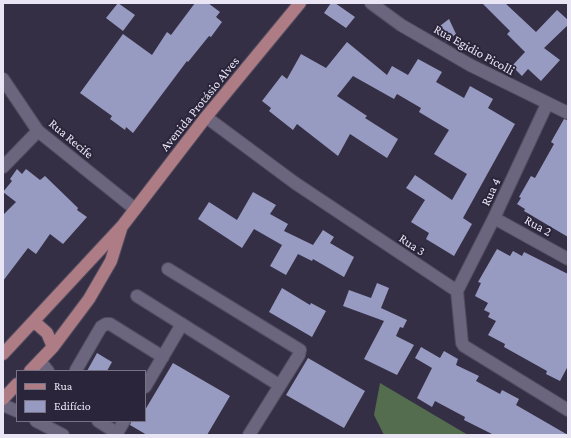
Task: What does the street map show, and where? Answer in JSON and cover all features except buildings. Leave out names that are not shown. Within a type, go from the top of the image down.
[{"type":"main road","name":"Avenida Protásio Alves","points":[[3,354],[123,225],[206,117],[300,3]]},
{"type":"main road","name":"Avenida Protásio Alves","points":[[31,370],[53,347],[89,299],[111,260],[123,225]]},
{"type":"main road","points":[[32,323],[38,325],[47,333],[53,347]]},
{"type":"main road","points":[[3,399],[16,385]]},
{"type":"street","name":"Rua Egidio Picolli","points":[[371,3],[401,25],[470,65],[568,113]]},
{"type":"street","name":"Rua Recife","points":[[3,79],[38,131],[134,209]]},
{"type":"street","name":"Rua 4","points":[[457,291],[494,218],[547,104]]},
{"type":"street","name":"Rua 3","points":[[206,117],[295,183],[457,291]]},
{"type":"street","points":[[3,167],[38,131]]},
{"type":"street","name":"Rua 2","points":[[494,218],[568,259]]},
{"type":"street","points":[[168,269],[296,346],[300,350],[299,355],[249,435]]},
{"type":"street","points":[[457,291],[462,343],[464,346],[568,410]]},
{"type":"street","points":[[137,296],[279,385]]},
{"type":"street","points":[[76,370],[101,327],[106,324],[110,324],[162,357]]},
{"type":"street","points":[[146,385],[182,324]]},
{"type":"street","points":[[40,361],[47,370]]},
{"type":"street","points":[[38,422],[63,435]]},
{"type":"street","points":[[99,422],[116,434],[123,422]]},
{"type":"green space","points":[[380,383],[468,435],[384,435],[374,415]]}]
